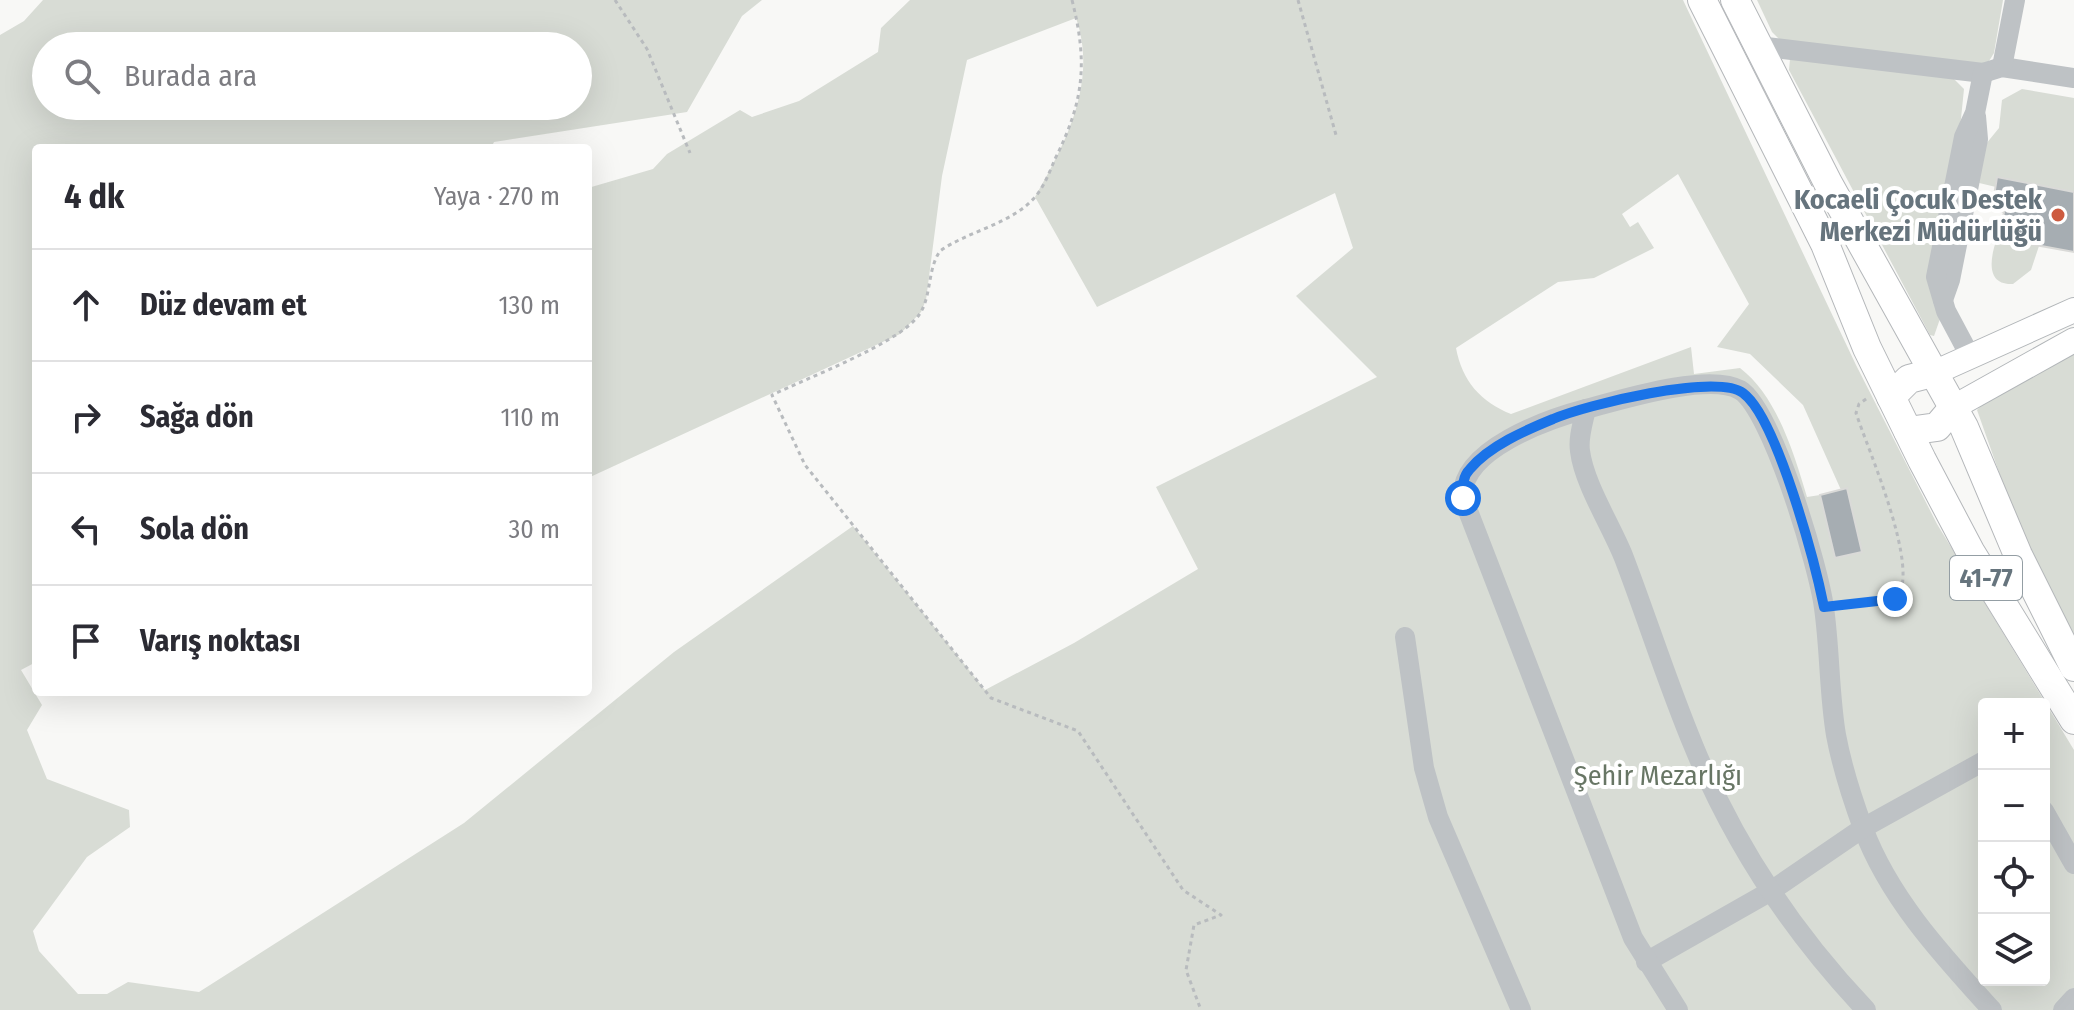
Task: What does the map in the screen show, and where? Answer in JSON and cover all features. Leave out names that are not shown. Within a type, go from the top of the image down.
[{"type":"highway","points":[[1702,0],[1825,244],[1888,392],[1908,431],[1937,427],[1954,407],[1847,217],[1735,0]]},
{"type":"highway","points":[[1888,392],[1909,379],[1936,372]]},
{"type":"highway","name":"41-77","points":[[1954,407],[2042,606],[2074,667]]},
{"type":"highway","name":"41-77","points":[[1908,431],[1970,551],[2074,720]]},
{"type":"main road","points":[[1936,372],[2074,310]]},
{"type":"main road","points":[[1954,407],[2074,340]]},
{"type":"street","points":[[1970,356],[1943,300],[1936,277],[1964,137],[1992,70],[2015,0]]},
{"type":"street","points":[[1758,46],[2074,78]]},
{"type":"street","points":[[1678,1010],[1633,938],[1463,498],[1465,475],[1476,463],[1515,437],[1555,418],[1708,385],[1740,391],[1758,410],[1807,540],[1824,607],[1836,732],[1863,828],[1877,864],[1904,906],[1992,1010]]},
{"type":"street","points":[[1586,409],[1580,441],[1583,461],[1624,558],[1695,749],[1735,830],[1771,891],[1824,964],[1866,1010]]},
{"type":"street","points":[[1405,637],[1429,788],[1521,1010]]},
{"type":"street","points":[[1646,962],[1771,891],[1863,828],[1978,764]]},
{"type":"street","points":[[2050,822],[2074,864]]},
{"type":"street","points":[[2063,1010],[2074,998]]},
{"type":"path","points":[[615,0],[647,49],[690,153]]},
{"type":"path","points":[[1072,0],[1084,73],[1080,100],[1071,128],[1035,197],[1017,211],[940,251],[932,263],[921,312],[900,334],[772,395],[805,465],[991,698],[1078,731],[1183,890],[1221,915],[1194,925],[1186,970],[1201,1010]]},
{"type":"path","points":[[1298,0],[1336,135]]},
{"type":"path","points":[[1824,607],[1889,601],[1902,590],[1893,515],[1856,413],[1859,404],[1888,392]]},
{"type":"green space","name":"Şehir Mezarlığı","points":[[43,0],[762,0],[742,16],[687,112],[493,144],[32,144],[32,664],[21,670],[32,688],[32,696],[37,696],[42,705],[27,730],[47,779],[129,810],[130,827],[87,857],[33,931],[39,951],[78,994],[107,994],[128,982],[199,992],[464,823],[674,652],[853,526],[985,690],[1074,643],[1198,569],[1156,487],[1377,377],[1296,296],[1353,248],[1335,193],[1097,307],[1035,197],[1058,155],[1081,88],[1082,42],[1076,18],[967,60],[942,176],[926,300],[921,312],[900,334],[592,476],[592,187],[653,169],[667,154],[740,110],[752,117],[799,101],[878,52],[881,28],[910,0],[1683,0],[1856,365],[1937,524],[2042,698],[1978,698],[1978,986],[2050,986],[2050,710],[2074,750],[2074,1010],[0,1010],[0,35],[24,21]],"holes":[[[1678,174],[1749,304],[1717,347],[1750,354],[1803,405],[1841,490],[1847,489],[1862,552],[1835,558],[1820,495],[1807,497],[1790,445],[1774,410],[1753,380],[1740,368],[1694,374],[1691,347],[1511,414],[1474,389],[1463,371],[1456,348],[1558,282],[1594,278],[1654,248],[1638,222],[1630,227],[1622,214]]]},
{"type":"green space","points":[[1757,0],[2003,0],[1994,53],[1986,66],[1782,42],[1772,32]]},
{"type":"green space","points":[[1790,59],[1953,78],[1964,89],[1941,316],[1934,336],[1930,335],[1789,70]]},
{"type":"green space","points":[[2022,89],[2074,98],[2074,192],[1998,178],[1996,187],[1975,182],[1981,150],[1999,128],[2002,100]]},
{"type":"green space","points":[[2001,229],[2009,231],[2008,240],[2039,246],[2031,270],[2013,284],[1996,279],[1993,272],[1993,254]]},
{"type":"green space","points":[[2074,354],[2074,639],[2012,509],[1977,410],[1985,401]]},
{"type":"building","name":"Kocaeli Çocuk Destek Merkezi Müdürlüğü","points":[[1997,177],[2074,192],[2074,252],[2008,240],[2009,231],[2001,229],[2004,212],[1992,209]]},
{"type":"building","points":[[1847,488],[1862,552],[1835,558],[1820,495]]},
{"type":"place","name":"Kocaeli Çocuk Destek Merkezi Müdürlüğü","points":[[2058,215]]},
{"type":"route","points":[[1463,498],[1465,475],[1476,463],[1515,437],[1555,418],[1659,392],[1721,384],[1740,391],[1758,410],[1812,553],[1824,607],[1895,599]]}]
